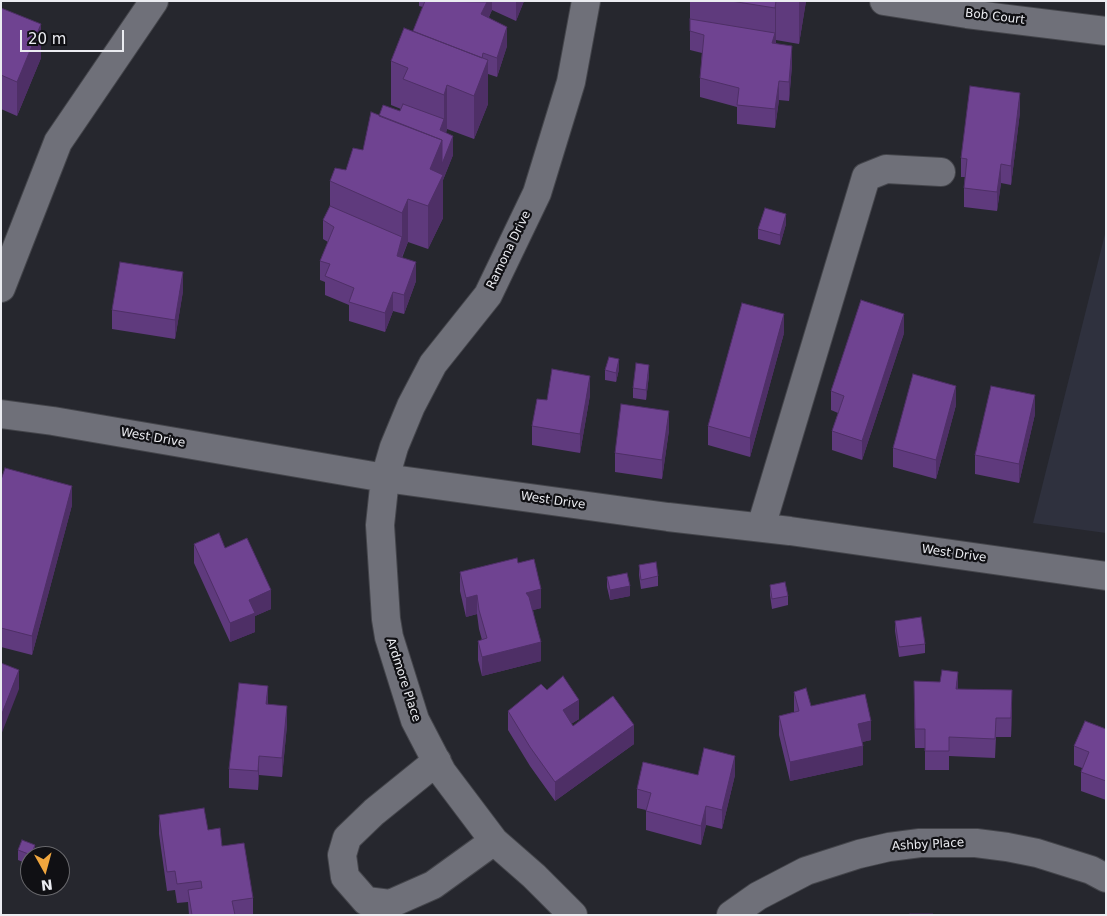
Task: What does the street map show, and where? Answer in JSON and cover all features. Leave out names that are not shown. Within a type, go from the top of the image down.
[{"type":"street","points":[[1,288],[58,142],[154,1]]},
{"type":"street","name":"Ramona Drive","points":[[385,478],[394,447],[411,406],[433,364],[488,294],[537,193],[571,82],[586,1]]},
{"type":"street","name":"Bob Court","points":[[884,1],[967,14],[1106,31]]},
{"type":"street","points":[[761,527],[866,177],[886,169],[941,172]]},
{"type":"street","name":"West Drive","points":[[1,414],[62,422],[385,478],[668,517],[761,527],[1106,576]]},
{"type":"street","name":"Ardmore Place","points":[[385,478],[380,525],[386,619],[389,637],[415,720],[442,772],[494,841],[534,876],[573,915]]},
{"type":"street","points":[[437,762],[374,812],[347,838],[342,855],[345,877],[366,901],[390,904],[433,885],[494,841]]},
{"type":"street","name":"Ashby Place","points":[[731,915],[758,896],[806,871],[859,854],[889,847],[920,843],[976,843],[1007,846],[1037,853],[1090,870],[1106,878]]},
{"type":"shaded area","points":[[1106,230],[1106,533],[1033,523]]},
{"type":"building","points":[[425,1],[487,2],[481,14],[507,27],[497,58],[483,53],[482,58],[413,31]]},
{"type":"building","points":[[731,1],[776,1],[775,8]]},
{"type":"building","points":[[1,8],[41,24],[17,82],[1,75]]},
{"type":"building","points":[[690,19],[775,33],[772,43],[792,46],[789,82],[779,81],[775,109],[737,105],[739,88],[700,78],[704,35],[690,31]]},
{"type":"building","points":[[404,28],[488,60],[474,96],[447,85],[444,95],[403,79],[408,68],[391,61]]},
{"type":"building","points":[[970,86],[1020,93],[1011,166],[1001,164],[997,192],[964,188],[967,159],[961,158]]},
{"type":"building","points":[[403,104],[444,119],[440,130],[453,136],[442,164],[442,140],[379,116],[383,105],[400,111]]},
{"type":"building","points":[[371,112],[442,140],[430,169],[443,175],[428,206],[408,199],[402,213],[330,181],[335,168],[346,170],[353,148],[363,150]]},
{"type":"building","points":[[330,206],[402,237],[397,256],[416,262],[404,295],[393,292],[385,313],[349,302],[354,288],[325,276],[330,264],[320,261],[334,227],[323,220]]},
{"type":"building","points":[[765,208],[786,214],[780,235],[758,229]]},
{"type":"building","points":[[120,262],[183,272],[175,320],[112,310]]},
{"type":"building","points":[[861,300],[904,314],[862,441],[832,431],[844,396],[831,391]]},
{"type":"building","points":[[742,303],[784,314],[750,438],[708,426]]},
{"type":"building","points":[[609,357],[619,359],[616,373],[605,370]]},
{"type":"building","points":[[636,363],[649,365],[646,390],[633,388]]},
{"type":"building","points":[[552,369],[590,376],[580,434],[532,426],[537,399],[547,400]]},
{"type":"building","points":[[913,374],[956,386],[936,460],[893,448]]},
{"type":"building","points":[[991,386],[1035,395],[1019,464],[975,455]]},
{"type":"building","points":[[621,404],[669,411],[662,460],[615,453]]},
{"type":"building","points":[[5,468],[72,486],[32,636],[1,628],[1,480]]},
{"type":"building","points":[[219,533],[225,548],[247,538],[271,590],[249,600],[255,613],[230,623],[194,544]]},
{"type":"building","points":[[517,558],[518,563],[534,559],[541,589],[526,593],[529,597],[541,642],[482,657],[478,641],[487,638],[477,595],[466,598],[460,572]]},
{"type":"building","points":[[656,562],[658,576],[641,580],[639,565]]},
{"type":"building","points":[[627,573],[630,586],[610,590],[607,577]]},
{"type":"building","points":[[785,582],[788,596],[772,599],[770,585]]},
{"type":"building","points":[[921,617],[925,644],[899,647],[895,621]]},
{"type":"building","points":[[1,663],[19,670],[1,716]]},
{"type":"building","points":[[942,670],[958,672],[956,689],[1012,690],[1011,718],[996,718],[995,739],[949,737],[949,751],[925,751],[925,729],[915,729],[914,681],[940,682]]},
{"type":"building","points":[[563,676],[579,700],[563,710],[573,726],[613,696],[634,725],[555,782],[530,747],[508,711],[541,684],[547,690]]},
{"type":"building","points":[[239,683],[268,686],[266,704],[287,706],[282,758],[259,756],[258,771],[229,769]]},
{"type":"building","points":[[806,688],[811,706],[865,694],[871,721],[858,724],[863,746],[790,762],[779,716],[799,711],[794,692]]},
{"type":"building","points":[[1085,721],[1106,729],[1106,781],[1081,772],[1089,752],[1074,746]]},
{"type":"building","points":[[704,748],[735,756],[722,810],[706,806],[701,826],[646,811],[651,793],[637,789],[643,762],[698,775]]},
{"type":"building","points":[[204,808],[208,830],[220,828],[222,846],[244,843],[253,898],[232,901],[235,915],[192,915],[188,890],[202,888],[201,881],[177,884],[175,871],[167,872],[159,815]]},
{"type":"building","points":[[22,840],[35,845],[20,846],[20,851],[18,850]]},
{"type":"building","points":[[933,914],[933,915],[910,915]]}]
